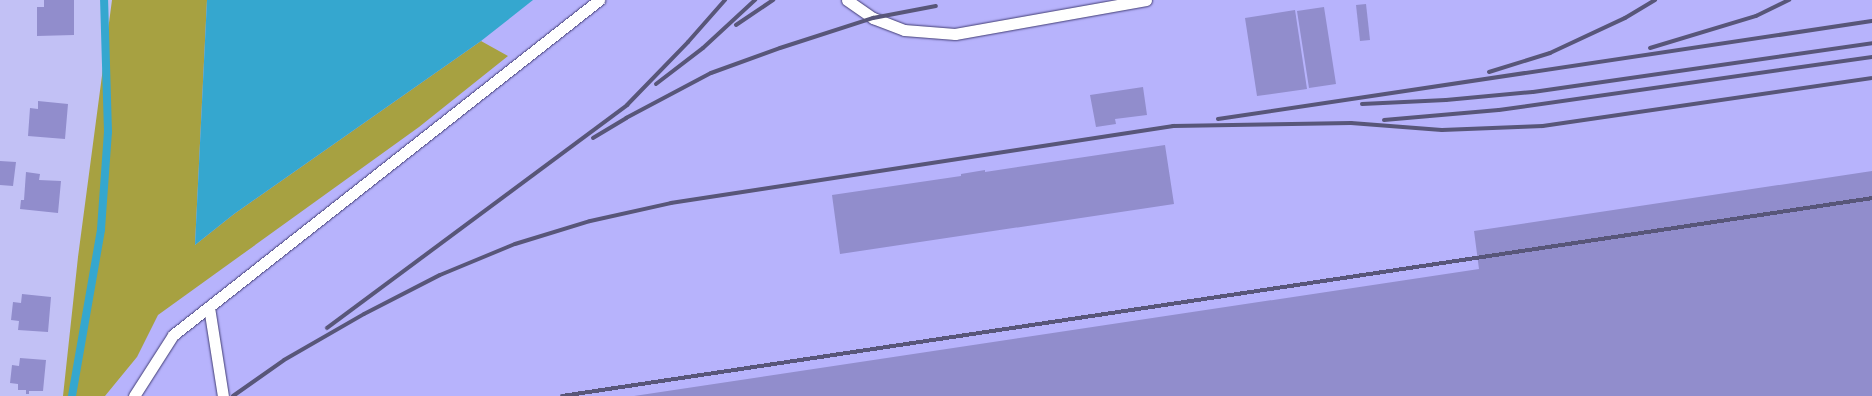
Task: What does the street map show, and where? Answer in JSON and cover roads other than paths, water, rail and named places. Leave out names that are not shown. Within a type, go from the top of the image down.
[{"type":"lane","points":[[134,396],[173,336],[599,0]]},
{"type":"lane","points":[[847,0],[873,18],[904,30],[955,34],[1146,0]]},
{"type":"lane","points":[[209,307],[223,396]]},
{"type":"water","points":[[207,0],[533,0],[481,41],[234,214],[195,245]]},
{"type":"waterway","points":[[72,396],[101,229],[108,132],[104,0]]},
{"type":"railway","points":[[327,328],[627,105],[688,42],[725,0]]},
{"type":"railway","points":[[656,84],[703,48],[755,0]]},
{"type":"railway","points":[[736,25],[773,0]]},
{"type":"railway","points":[[1489,72],[1550,53],[1625,18],[1655,0]]},
{"type":"railway","points":[[1650,48],[1756,16],[1789,0]]},
{"type":"railway","points":[[593,138],[626,118],[711,73],[873,18],[936,6]]},
{"type":"railway","points":[[1218,119],[1872,21]]},
{"type":"railway","points":[[1362,104],[1446,100],[1533,92],[1872,43]]},
{"type":"railway","points":[[1384,120],[1499,110],[1872,57]]},
{"type":"railway","points":[[233,396],[284,360],[364,314],[440,275],[515,244],[590,221],[671,203],[1173,126],[1351,123],[1442,130],[1543,126],[1872,78]]},
{"type":"railway","points":[[562,396],[1872,198]]}]
